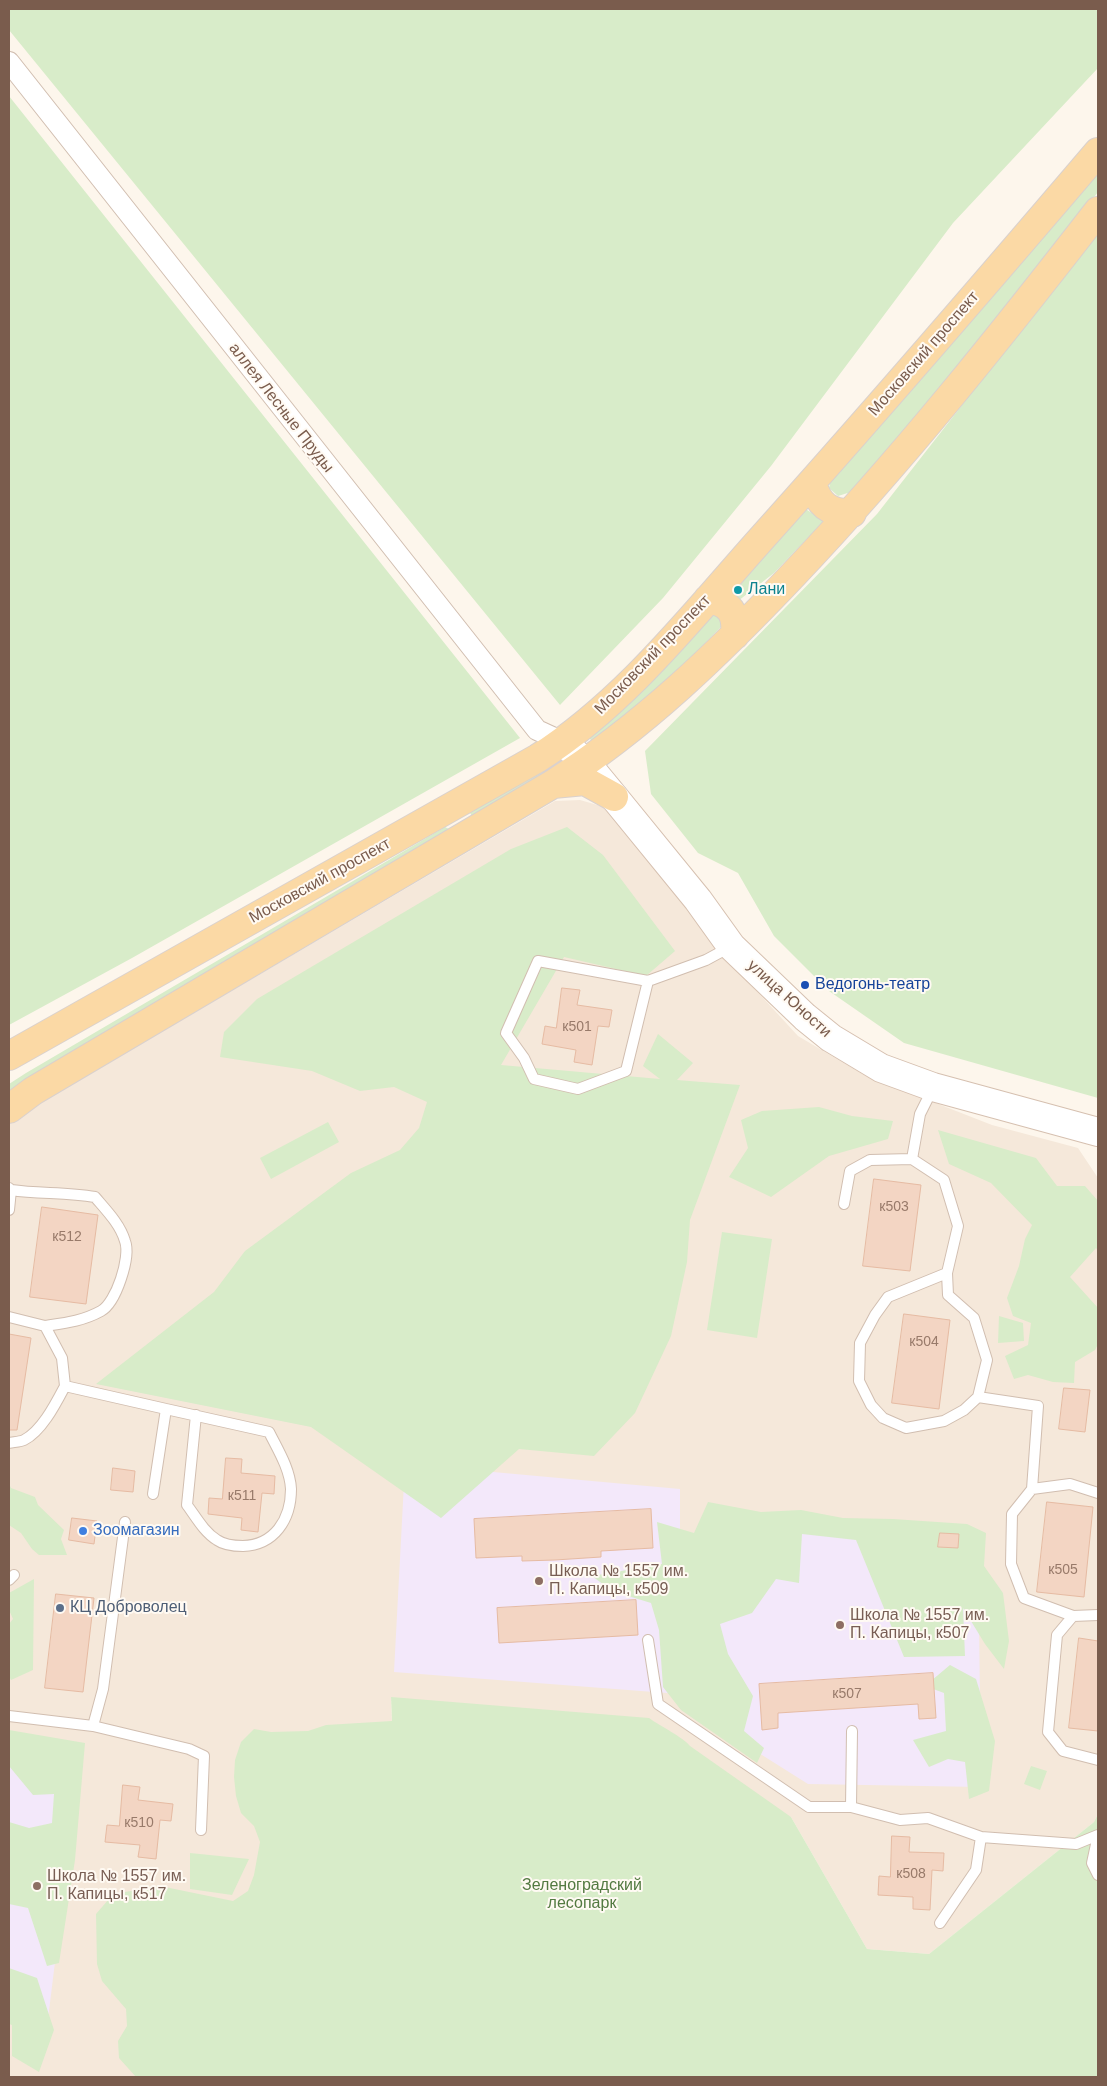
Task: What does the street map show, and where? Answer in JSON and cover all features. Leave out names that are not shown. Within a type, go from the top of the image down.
[{"type":"main road","name":"Московский проспект","points":[[9,1056],[451,807],[563,742],[580,729],[640,674],[708,599],[812,483],[1098,152]]},
{"type":"main road","name":"Московский проспект","points":[[9,1109],[41,1086],[468,836],[586,763],[618,739],[736,636],[852,513],[1002,335],[1098,211]]},
{"type":"main road","points":[[812,483],[815,495],[823,505],[839,514],[852,513]]},
{"type":"main road","points":[[708,599],[721,602],[731,610],[736,624],[736,636]]},
{"type":"main road","points":[[553,784],[585,781],[614,797]]},
{"type":"main road","points":[[451,807],[468,836]]},
{"type":"street","name":"аллея Лесные Пруды","points":[[9,62],[537,730],[563,742]]},
{"type":"street","points":[[614,797],[605,766],[618,739]]},
{"type":"street","name":"улица Юности","points":[[563,742],[586,763],[698,900],[731,946],[805,1017],[831,1038],[881,1068],[933,1087],[1098,1132]]},
{"type":"lane","points":[[648,980],[626,1071],[578,1089],[534,1079],[524,1058],[506,1033],[538,961],[648,980],[706,960],[731,946]]},
{"type":"lane","points":[[912,1159],[920,1114],[933,1087]]},
{"type":"lane","points":[[844,1204],[850,1171],[870,1160],[912,1159],[944,1180],[958,1226],[947,1273],[948,1295],[974,1318],[987,1360],[978,1398],[964,1410],[944,1421],[906,1428],[883,1418],[871,1405],[860,1380],[860,1344],[875,1315],[888,1298],[947,1273]]},
{"type":"lane","points":[[9,1210],[10,1189],[30,1193],[72,1193],[95,1197],[120,1230],[126,1243],[125,1265],[117,1290],[103,1310],[78,1321],[45,1326],[9,1317]]},
{"type":"lane","points":[[9,1444],[25,1440],[43,1423],[65,1386],[62,1358],[45,1326]]},
{"type":"lane","points":[[65,1386],[185,1412],[270,1432],[283,1459],[290,1480],[291,1491],[285,1520],[273,1536],[260,1543],[234,1546],[217,1540],[204,1528],[187,1506],[196,1415]]},
{"type":"lane","points":[[978,1398],[1038,1406],[1032,1489],[1012,1514],[1011,1564],[1024,1598],[1073,1616],[1098,1616]]},
{"type":"lane","points":[[153,1494],[166,1409]]},
{"type":"lane","points":[[1032,1489],[1070,1484],[1098,1493]]},
{"type":"lane","points":[[93,1726],[103,1689],[125,1522]]},
{"type":"lane","points":[[1073,1616],[1057,1635],[1048,1732],[1063,1750],[1098,1760]]},
{"type":"lane","points":[[648,1640],[658,1704],[809,1807],[851,1807],[900,1820],[928,1818],[981,1837],[1076,1844],[1098,1835]]},
{"type":"lane","points":[[9,1716],[93,1726],[189,1749],[204,1756],[201,1830]]},
{"type":"lane","points":[[851,1807],[852,1731]]},
{"type":"lane","points":[[1098,1835],[1092,1863],[1098,1875]]},
{"type":"lane","points":[[940,1923],[976,1870],[981,1837]]},
{"type":"shaded area","points":[[580,800],[601,806],[619,820],[742,975],[798,1036],[864,1075],[992,1125],[1078,1148],[1098,1178],[1098,1814],[1094,1822],[929,1954],[867,1949],[791,1817],[391,1698],[407,2077],[9,2077],[9,1120],[62,1086],[257,976],[555,801]]},
{"type":"shaded area","name":"Школа № 1557 им. П. Капицы, к509","points":[[405,1464],[680,1489],[680,1694],[394,1672]]},
{"type":"shaded area","name":"Школа № 1557 им. П. Капицы, к507","points":[[700,1519],[978,1534],[981,1787],[808,1784],[700,1716]]},
{"type":"shaded area","name":"Школа № 1557 им. П. Капицы, к517","points":[[9,1744],[81,1751],[47,2027],[9,2021]]},
{"type":"green space","points":[[9,9],[1098,9],[1098,68],[953,223],[771,466],[663,598],[560,705],[9,30]]},
{"type":"green space","points":[[9,96],[520,738],[132,958],[9,1025]]},
{"type":"green space","points":[[1098,170],[1098,192],[1034,277],[854,491],[838,496],[829,488],[832,474]]},
{"type":"green space","points":[[1098,231],[1098,1098],[904,1043],[829,991],[774,936],[738,873],[698,853],[651,794],[645,751],[877,514]]},
{"type":"green space","points":[[801,506],[824,521],[774,573],[738,601],[726,590]]},
{"type":"green space","points":[[715,612],[720,618],[721,627],[660,689],[592,741],[588,737]]},
{"type":"green space","points":[[557,758],[560,759],[561,763],[474,820],[469,811]]},
{"type":"green space","points":[[445,827],[451,830],[9,1098],[9,1084],[26,1073]]},
{"type":"green space","points":[[567,827],[603,855],[675,951],[646,976],[564,957],[501,1065],[660,1079],[643,1066],[658,1034],[693,1063],[677,1080],[740,1085],[690,1220],[687,1262],[671,1336],[635,1413],[594,1456],[519,1449],[441,1518],[311,1427],[96,1384],[214,1292],[245,1251],[351,1173],[400,1150],[419,1128],[427,1102],[394,1087],[360,1091],[312,1071],[220,1057],[224,1032],[257,999],[511,849]]},
{"type":"green space","points":[[819,1107],[852,1116],[893,1121],[888,1139],[829,1156],[771,1197],[729,1177],[748,1148],[741,1120],[762,1111]]},
{"type":"green space","points":[[328,1122],[339,1142],[271,1179],[260,1158]]},
{"type":"green space","points":[[938,1130],[1036,1158],[1057,1186],[1085,1186],[1098,1201],[1098,1251],[1096,1248],[1070,1277],[1098,1308],[1098,1344],[1095,1350],[1075,1362],[1074,1383],[1053,1382],[1028,1375],[1014,1379],[1005,1356],[1028,1345],[1031,1323],[1013,1316],[1007,1298],[1019,1266],[1025,1239],[1032,1225],[991,1183],[949,1164]]},
{"type":"green space","points":[[722,1232],[772,1239],[757,1338],[707,1330]]},
{"type":"green space","points":[[999,1316],[1023,1323],[1024,1341],[998,1343]]},
{"type":"green space","points":[[9,1484],[11,1488],[35,1497],[38,1505],[64,1530],[61,1539],[67,1555],[39,1555],[32,1549],[21,1533],[9,1525]]},
{"type":"green space","points":[[708,1502],[761,1512],[801,1510],[843,1518],[967,1524],[986,1533],[984,1566],[1003,1593],[1009,1641],[1004,1669],[985,1644],[963,1608],[965,1656],[904,1657],[856,1540],[802,1534],[799,1583],[776,1579],[752,1613],[720,1624],[728,1654],[753,1696],[744,1731],[764,1748],[757,1763],[681,1710],[663,1687],[659,1630],[651,1603],[612,1591],[592,1576],[662,1564],[657,1522],[694,1533]]},
{"type":"green space","points":[[34,1579],[33,1670],[11,1680],[9,1676],[9,1624],[13,1619],[9,1610],[9,1593]]},
{"type":"green space","points":[[950,1665],[976,1679],[995,1741],[989,1791],[969,1799],[965,1762],[948,1759],[929,1767],[913,1740],[946,1731],[944,1693],[925,1686]]},
{"type":"green space","name":"Зеленоградский лесопарк","points":[[391,1697],[649,1718],[682,1739],[791,1817],[867,1949],[929,1954],[1094,1822],[1098,1814],[1098,2077],[136,2077],[119,2058],[118,2041],[127,2026],[126,2009],[102,1981],[97,1964],[96,1914],[109,1899],[125,1892],[160,1886],[233,1901],[248,1891],[254,1875],[260,1842],[254,1826],[241,1813],[236,1796],[235,1760],[241,1742],[254,1729],[271,1732],[308,1731],[326,1725],[392,1721]]},
{"type":"green space","name":"Школа № 1557 им. П. Капицы, к517","points":[[9,1730],[85,1743],[75,1860],[59,1963],[47,1966],[28,1908],[9,1904],[9,1822],[29,1828],[52,1823],[54,1794],[33,1795],[9,1766]]},
{"type":"green space","points":[[1031,1766],[1047,1771],[1040,1790],[1024,1784]]},
{"type":"green space","points":[[190,1853],[249,1859],[232,1895],[190,1889]]},
{"type":"green space","points":[[9,1968],[37,1978],[54,2030],[39,2072],[12,2056],[12,2025],[9,2024]]},
{"type":"building","points":[[562,988],[580,990],[577,1005],[612,1010],[609,1027],[598,1026],[592,1065],[574,1062],[576,1050],[542,1044],[545,1026],[556,1028]]},
{"type":"building","points":[[874,1179],[921,1185],[910,1271],[863,1266]]},
{"type":"building","points":[[42,1207],[98,1215],[86,1304],[30,1297]]},
{"type":"building","points":[[904,1314],[950,1320],[939,1409],[892,1403]]},
{"type":"building","points":[[9,1334],[31,1338],[17,1430],[9,1430]]},
{"type":"building","points":[[1064,1388],[1090,1390],[1085,1432],[1059,1429]]},
{"type":"building","points":[[226,1458],[242,1459],[241,1473],[275,1476],[274,1494],[262,1493],[258,1532],[241,1530],[242,1518],[208,1514],[209,1498],[222,1499]]},
{"type":"building","points":[[113,1468],[135,1471],[133,1492],[111,1490]]},
{"type":"building","points":[[1047,1502],[1093,1507],[1084,1597],[1037,1592]]},
{"type":"building","points":[[651,1509],[653,1548],[601,1551],[601,1557],[555,1560],[522,1561],[522,1556],[476,1558],[474,1519]]},
{"type":"building","name":"Зоомагазин","points":[[72,1518],[97,1521],[94,1544],[69,1540]]},
{"type":"building","points":[[940,1533],[959,1534],[958,1548],[938,1547]]},
{"type":"building","points":[[56,1594],[94,1598],[83,1692],[45,1688]]},
{"type":"building","points":[[636,1600],[638,1635],[499,1643],[497,1608]]},
{"type":"building","points":[[1079,1638],[1098,1641],[1098,1731],[1069,1728]]},
{"type":"building","points":[[933,1673],[936,1718],[919,1719],[918,1704],[778,1713],[778,1728],[762,1730],[759,1684]]},
{"type":"building","points":[[123,1785],[140,1787],[138,1800],[173,1804],[171,1821],[160,1820],[156,1859],[138,1857],[140,1845],[105,1842],[107,1825],[119,1826]]},
{"type":"building","points":[[892,1836],[910,1837],[909,1852],[944,1853],[943,1871],[932,1870],[930,1910],[913,1909],[913,1897],[878,1895],[879,1876],[890,1877]]},
{"type":"place","name":"Лани","points":[[738,590]]},
{"type":"place","name":"Ведогонь-театр","points":[[805,985]]},
{"type":"place","name":"Зоомагазин","points":[[83,1531]]},
{"type":"place","name":"Школа № 1557 им. П. Капицы, к509","points":[[539,1581]]},
{"type":"place","name":"КЦ Доброволец","points":[[60,1608]]},
{"type":"place","name":"Школа № 1557 им. П. Капицы, к507","points":[[840,1625]]},
{"type":"place","name":"Школа № 1557 им. П. Капицы, к517","points":[[37,1886]]}]
